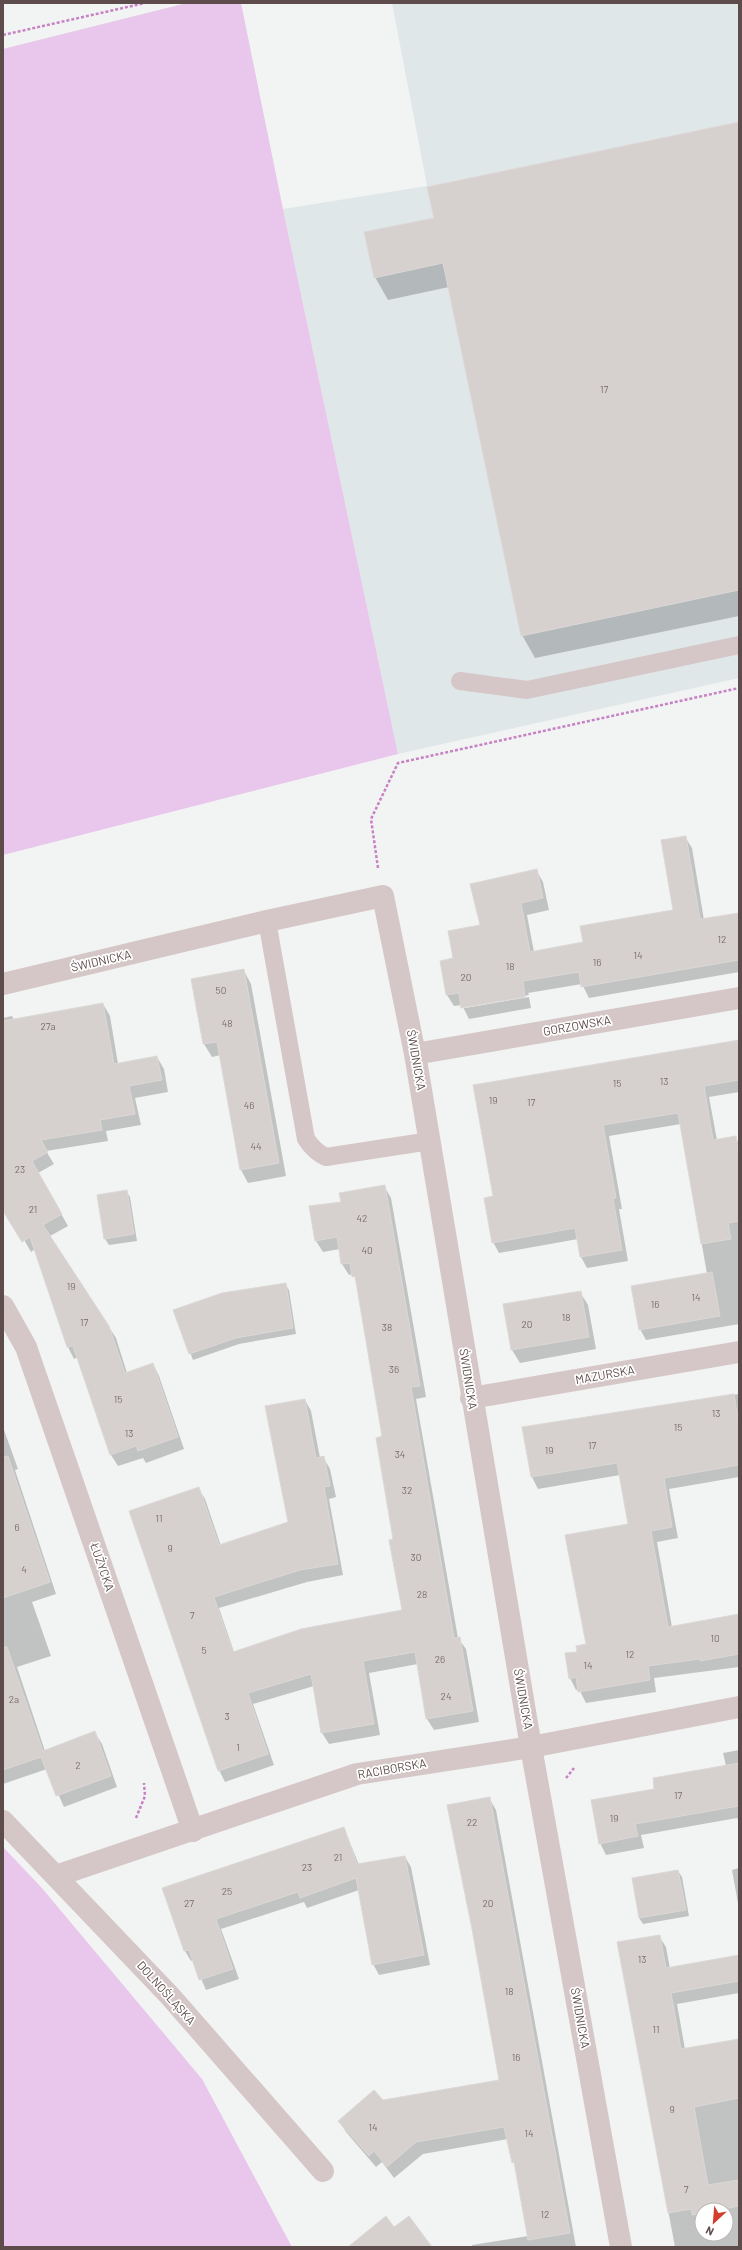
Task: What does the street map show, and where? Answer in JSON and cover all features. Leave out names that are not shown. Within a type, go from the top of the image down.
[{"type":"street","name":"ŚWIDNICKA","points":[[3,984],[268,921],[383,896],[415,1054],[471,1398],[531,1747],[621,2247]]},
{"type":"street","name":"GORZOWSKA","points":[[415,1054],[739,998]]},
{"type":"street","name":"ŁUŻYCKA","points":[[3,1306],[26,1347],[193,1831]]},
{"type":"street","name":"MAZURSKA","points":[[471,1398],[739,1352]]},
{"type":"street","name":"RACIBORSKA","points":[[56,1876],[193,1831],[357,1774],[531,1747],[739,1707]]},
{"type":"street","name":"DOLNOŚLĄSKA","points":[[3,1821],[170,1996],[323,2170]]},
{"type":"lane","points":[[460,681],[527,690],[739,645]]},
{"type":"lane","points":[[268,921],[306,1138],[311,1146],[318,1153],[326,1157],[430,1141]]},
{"type":"path","points":[[3,35],[145,3]]},
{"type":"path","points":[[383,896],[370,819],[398,763],[739,688]]},
{"type":"shaded area","points":[[187,3],[241,3],[398,754],[3,855],[3,49]]},
{"type":"shaded area","points":[[392,3],[739,3],[739,678],[398,754],[283,209],[427,186]]},
{"type":"shaded area","points":[[3,1847],[41,1887],[202,2079],[292,2247],[3,2247]]},
{"type":"building","points":[[739,122],[739,590],[521,636],[443,263],[374,278],[364,232],[434,218],[427,187]]},
{"type":"building","points":[[686,836],[700,919],[739,913],[739,960],[581,987],[579,972],[523,981],[525,997],[461,1008],[459,993],[446,995],[440,961],[453,958],[448,931],[480,925],[470,884],[537,869],[543,898],[521,903],[530,952],[583,942],[580,926],[673,910],[661,840]]},
{"type":"building","points":[[244,969],[279,1163],[240,1170],[217,1042],[203,1044],[191,979]]},
{"type":"building","points":[[103,1003],[114,1064],[157,1056],[162,1080],[129,1086],[135,1114],[100,1120],[102,1130],[41,1140],[48,1152],[32,1161],[62,1214],[43,1225],[109,1326],[125,1373],[153,1363],[178,1437],[138,1451],[136,1446],[110,1455],[73,1346],[67,1347],[30,1237],[22,1242],[3,1211],[3,1021]]},
{"type":"building","points":[[739,1040],[739,1080],[704,1086],[713,1140],[736,1136],[739,1156],[739,1221],[728,1223],[731,1239],[701,1244],[678,1113],[603,1125],[616,1198],[613,1198],[622,1250],[580,1257],[575,1228],[492,1243],[484,1198],[493,1196],[473,1085]]},
{"type":"building","points":[[385,1185],[420,1386],[411,1387],[454,1638],[460,1637],[473,1711],[426,1719],[415,1652],[363,1661],[374,1724],[321,1733],[311,1674],[248,1693],[268,1754],[218,1771],[129,1511],[199,1487],[219,1545],[288,1522],[265,1406],[305,1399],[316,1458],[324,1456],[330,1486],[324,1487],[338,1564],[300,1570],[214,1597],[233,1652],[301,1629],[402,1610],[389,1540],[393,1539],[376,1438],[382,1436],[355,1276],[352,1277],[350,1263],[341,1264],[337,1237],[315,1241],[309,1206],[341,1202],[339,1193]]},
{"type":"building","points":[[127,1190],[134,1234],[104,1239],[97,1195]]},
{"type":"building","points":[[712,1272],[720,1316],[639,1330],[631,1286]]},
{"type":"building","points":[[286,1283],[293,1328],[236,1338],[189,1354],[173,1310],[222,1293]]},
{"type":"building","points":[[581,1291],[589,1337],[511,1350],[503,1304]]},
{"type":"building","points":[[734,1394],[739,1425],[739,1465],[664,1478],[672,1527],[651,1531],[668,1627],[739,1614],[739,1654],[700,1661],[700,1659],[648,1666],[650,1680],[578,1692],[576,1677],[569,1679],[565,1653],[577,1652],[576,1646],[586,1644],[565,1535],[628,1524],[617,1463],[531,1477],[522,1427]]},
{"type":"building","points":[[8,1456],[50,1582],[3,1598],[3,1457]]},
{"type":"building","points":[[3,1647],[7,1647],[43,1751],[95,1731],[111,1776],[56,1796],[41,1757],[3,1770]]},
{"type":"building","points":[[739,1763],[739,1806],[635,1824],[638,1836],[599,1844],[591,1800],[654,1789],[653,1778]]},
{"type":"building","points":[[490,1797],[570,2233],[528,2240],[514,2162],[512,2163],[504,2127],[416,2142],[387,2167],[374,2151],[369,2156],[338,2121],[374,2090],[383,2100],[499,2080],[472,1929],[447,1805]]},
{"type":"building","points":[[344,1827],[357,1864],[405,1856],[424,1955],[372,1965],[356,1878],[300,1898],[298,1892],[216,1919],[233,1969],[199,1980],[189,1950],[184,1951],[162,1888]]},
{"type":"building","points":[[678,1870],[686,1910],[639,1918],[632,1878]]},
{"type":"building","points":[[660,1935],[666,1968],[739,1955],[739,1981],[671,1993],[681,2049],[739,2039],[739,2098],[694,2107],[708,2185],[739,2180],[739,2206],[734,2207],[734,2202],[694,2202],[694,2215],[692,2215],[691,2209],[668,2213],[617,1942]]},
{"type":"building","points":[[386,2216],[394,2227],[409,2216],[432,2247],[348,2247]]}]
